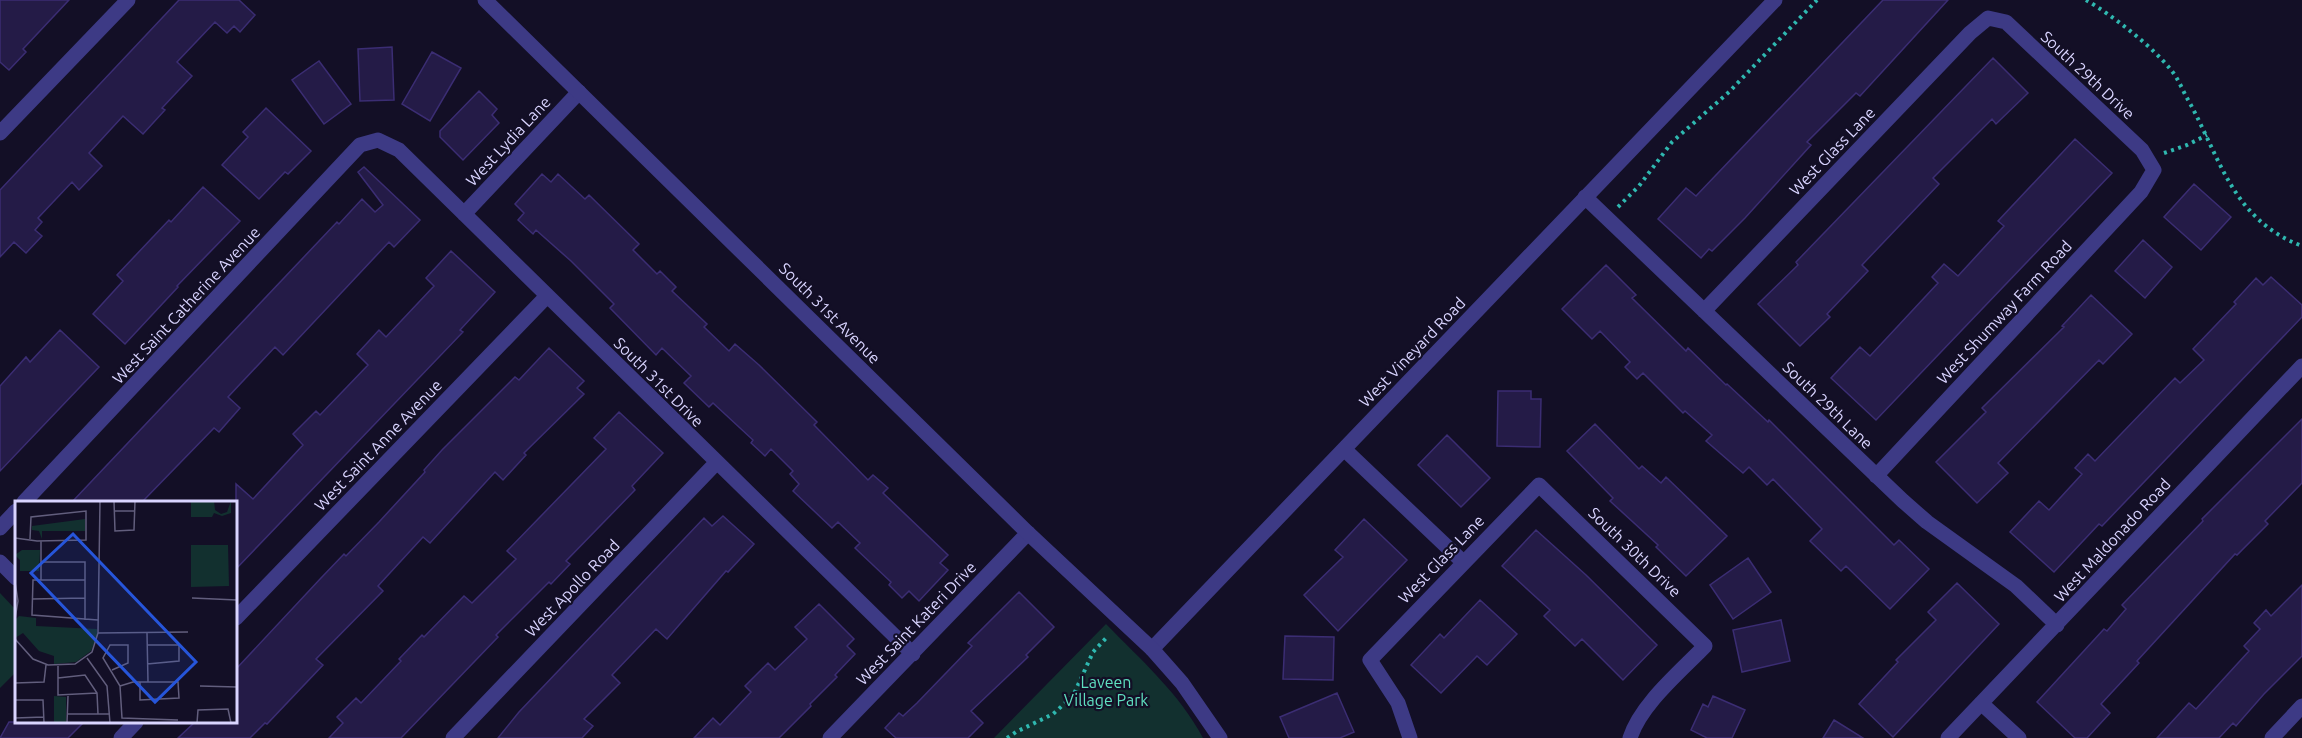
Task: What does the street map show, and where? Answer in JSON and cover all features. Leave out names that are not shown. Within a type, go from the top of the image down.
[{"type":"street","points":[[0,133],[128,0]]},
{"type":"street","name":"South 31st Avenue","points":[[485,0],[1028,533],[1152,649]]},
{"type":"street","name":"West Vineyard Road","points":[[1152,649],[1775,0]]},
{"type":"street","name":"South 29th Drive","points":[[1988,18],[2006,22],[2151,164]]},
{"type":"street","name":"West Glass Lane","points":[[1704,311],[1970,33],[1988,18]]},
{"type":"street","name":"West Lydia Lane","points":[[464,214],[579,92]]},
{"type":"street","name":"South 31st Drive","points":[[378,140],[399,150],[913,654]]},
{"type":"street","name":"West Saint Catherine Avenue","points":[[25,501],[360,145],[378,140]]},
{"type":"street","name":"West Shumway Farm Road","points":[[1876,476],[2141,192],[2151,164]]},
{"type":"street","name":"South 29th Lane","points":[[1585,197],[1876,476],[1927,522],[2016,586],[2057,625]]},
{"type":"street","name":"West Saint Anne Avenue","points":[[237,617],[547,296]]},
{"type":"street","name":"West Maldonado Road","points":[[1948,738],[2302,366]]},
{"type":"street","points":[[1344,448],[1463,562]]},
{"type":"street","name":"West Apollo Road","points":[[453,738],[716,463]]},
{"type":"street","name":"West Glass Lane","points":[[1410,738],[1398,704],[1370,660],[1539,484]]},
{"type":"street","name":"South 30th Drive","points":[[1539,484],[1705,646],[1649,705],[1634,726],[1630,738]]},
{"type":"street","points":[[0,528],[15,512]]},
{"type":"street","name":"West Saint Kateri Drive","points":[[830,738],[1028,533]]},
{"type":"street","points":[[0,562],[15,577]]},
{"type":"street","points":[[1152,649],[1182,683],[1220,738]]},
{"type":"street","points":[[1982,703],[2019,738]]},
{"type":"street","points":[[2272,738],[2302,706]]},
{"type":"street","points":[[121,738],[135,723]]},
{"type":"path","points":[[1607,218],[1639,186],[1672,142],[1729,92],[1816,0]]},
{"type":"path","points":[[2086,0],[2150,49],[2172,70],[2234,192],[2258,219],[2290,242],[2302,246]]},
{"type":"path","points":[[2151,164],[2207,135]]},
{"type":"path","points":[[1007,738],[1053,714],[1073,696],[1093,652],[1108,636]]},
{"type":"green space","points":[[0,593],[15,609],[15,673],[0,688]]},
{"type":"green space","name":"Laveen Village Park","points":[[1106,624],[1171,692],[1203,738],[994,738]]},
{"type":"building","points":[[0,0],[69,0],[23,49],[26,52],[9,70],[0,62]]},
{"type":"building","points":[[179,0],[239,0],[255,15],[240,32],[234,26],[227,33],[215,22],[177,62],[192,76],[162,108],[165,110],[143,134],[123,116],[89,153],[102,166],[79,190],[72,182],[38,218],[42,222],[35,230],[42,236],[26,253],[14,242],[0,257],[0,190]]},
{"type":"building","points":[[1883,0],[1948,0],[1860,96],[1856,93],[1807,142],[1811,145],[1745,218],[1712,251],[1709,249],[1701,258],[1658,219],[1686,188],[1696,196]]},
{"type":"building","points":[[392,47],[394,100],[360,101],[358,49]]},
{"type":"building","points":[[432,52],[461,68],[430,121],[402,104]]},
{"type":"building","points":[[1993,58],[2028,93],[1996,124],[1992,119],[1933,178],[1939,184],[1862,265],[1868,271],[1827,314],[1830,317],[1800,346],[1758,304],[1798,265],[1796,262]]},
{"type":"building","points":[[319,61],[351,104],[324,124],[292,80]]},
{"type":"building","points":[[479,91],[497,109],[492,115],[499,123],[463,160],[440,137],[440,131]]},
{"type":"building","points":[[266,108],[311,151],[288,174],[285,172],[259,199],[222,165],[248,137],[243,132]]},
{"type":"building","points":[[2075,139],[2112,173],[1876,420],[1831,378],[1860,347],[1870,356],[1938,283],[1932,277],[1944,264],[1958,276],[2004,226],[1998,221]]},
{"type":"building","points":[[364,167],[420,220],[394,247],[389,242],[283,355],[275,347],[228,397],[240,408],[219,432],[214,428],[143,501],[73,501],[337,222],[339,224],[362,199],[375,212],[383,205],[358,172]]},
{"type":"building","points":[[542,174],[551,182],[558,174],[585,199],[589,195],[639,244],[633,250],[657,274],[660,271],[676,287],[672,291],[707,324],[704,327],[729,351],[735,344],[759,365],[817,422],[814,425],[868,480],[873,475],[888,488],[883,493],[948,555],[940,563],[948,570],[919,601],[909,591],[902,598],[889,585],[891,582],[855,548],[860,543],[838,522],[832,528],[793,491],[799,484],[790,474],[793,471],[771,449],[765,456],[751,443],[753,440],[713,403],[709,407],[684,383],[691,376],[662,348],[656,355],[610,308],[614,304],[571,261],[536,230],[533,234],[518,220],[524,213],[515,204]]},
{"type":"building","points":[[2194,184],[2231,217],[2201,250],[2164,217]]},
{"type":"building","points":[[203,187],[240,221],[125,344],[93,314],[123,281],[117,275]]},
{"type":"building","points":[[2143,240],[2172,267],[2145,298],[2115,271]]},
{"type":"building","points":[[451,251],[495,292],[460,330],[463,332],[237,568],[236,484],[253,499],[303,445],[293,434],[316,411],[320,415],[368,365],[357,354],[379,330],[386,337],[434,286],[426,278]]},
{"type":"building","points":[[1606,265],[1636,295],[1632,298],[1686,351],[1688,348],[1726,385],[1768,422],[1769,420],[1894,545],[1899,540],[1929,569],[1890,609],[1846,566],[1841,571],[1810,541],[1822,529],[1773,479],[1767,485],[1749,467],[1743,473],[1706,441],[1712,435],[1685,411],[1683,413],[1643,373],[1637,379],[1625,367],[1630,362],[1600,331],[1592,339],[1562,309]]},
{"type":"building","points":[[2271,277],[2302,305],[2302,317],[2102,526],[2099,524],[2054,572],[2010,532],[2039,501],[2049,510],[2082,474],[2075,468],[2088,454],[2095,461],[2175,378],[2180,383],[2204,360],[2193,349],[2236,304],[2234,302],[2256,278],[2263,285]]},
{"type":"building","points":[[2091,295],[2132,334],[2103,364],[2099,360],[1998,463],[2008,473],[1977,503],[1936,462],[1986,412],[1982,408],[2064,327],[2062,326]]},
{"type":"building","points":[[60,330],[99,367],[0,471],[0,386],[26,357],[30,362]]},
{"type":"building","points":[[549,348],[584,381],[577,388],[584,394],[524,453],[526,455],[503,480],[495,472],[430,543],[423,537],[378,586],[383,591],[316,659],[323,665],[267,724],[265,723],[250,738],[178,738],[194,723],[237,723],[237,668],[344,554],[346,556],[379,522],[442,450],[515,377],[519,380]]},
{"type":"building","points":[[1498,391],[1531,391],[1531,399],[1541,399],[1540,447],[1497,446]]},
{"type":"building","points":[[619,412],[663,453],[632,486],[635,490],[566,561],[570,564],[496,635],[498,637],[401,738],[329,738],[343,723],[337,717],[356,698],[361,703],[422,635],[424,637],[464,596],[472,603],[516,559],[507,551],[606,449],[594,438]]},
{"type":"building","points":[[2302,419],[2302,483],[2265,521],[2268,524],[2237,555],[2235,554],[2101,704],[2110,713],[2087,738],[2075,738],[2037,702],[2104,629],[2107,631],[2126,609],[2122,605],[2203,521],[2202,519]]},
{"type":"building","points":[[1595,424],[1639,469],[1642,466],[1661,483],[1666,477],[1727,536],[1686,576],[1656,547],[1658,545],[1610,501],[1613,498],[1567,451]]},
{"type":"building","points":[[1447,435],[1490,478],[1461,507],[1418,465]]},
{"type":"building","points":[[723,516],[754,544],[728,572],[726,571],[667,639],[656,629],[612,675],[620,683],[584,719],[593,726],[582,738],[498,738],[519,712],[704,518],[712,526]]},
{"type":"building","points":[[1364,519],[1407,560],[1338,631],[1304,595],[1343,557],[1335,550]]},
{"type":"building","points":[[1536,530],[1586,575],[1657,645],[1623,680],[1582,639],[1575,646],[1544,616],[1550,610],[1502,566]]},
{"type":"building","points":[[1748,558],[1771,592],[1733,619],[1710,585]]},
{"type":"building","points":[[1957,583],[1999,624],[1893,737],[1859,704],[1898,662],[1896,660],[1936,620],[1928,612]]},
{"type":"building","points":[[2302,585],[2302,656],[2236,726],[2233,723],[2219,738],[2157,738],[2189,703],[2196,709],[2249,651],[2244,646],[2260,629],[2254,623],[2266,610],[2271,616]]},
{"type":"building","points":[[1019,592],[1054,627],[1026,655],[1028,657],[971,711],[983,723],[968,738],[896,738],[885,728],[899,713],[903,716],[917,703],[972,646],[968,643]]},
{"type":"building","points":[[1480,600],[1517,634],[1487,665],[1477,656],[1441,693],[1411,665],[1440,634],[1444,638]]},
{"type":"building","points":[[819,604],[854,639],[847,646],[855,654],[835,675],[837,677],[810,704],[811,706],[779,738],[694,738],[713,718],[720,725],[751,692],[745,686],[768,663],[775,670],[807,639],[795,627]]},
{"type":"building","points":[[1781,620],[1790,661],[1742,672],[1733,630]]},
{"type":"building","points":[[1285,636],[1334,637],[1333,680],[1283,679]]},
{"type":"building","points":[[1337,693],[1354,732],[1340,738],[1289,738],[1280,717]]},
{"type":"building","points":[[1713,696],[1745,710],[1732,738],[1707,738],[1691,730],[1703,704],[1708,707]]},
{"type":"building","points":[[1834,720],[1863,738],[1823,738]]},
{"type":"building","points":[[9,722],[83,723],[68,738],[0,738]]}]
